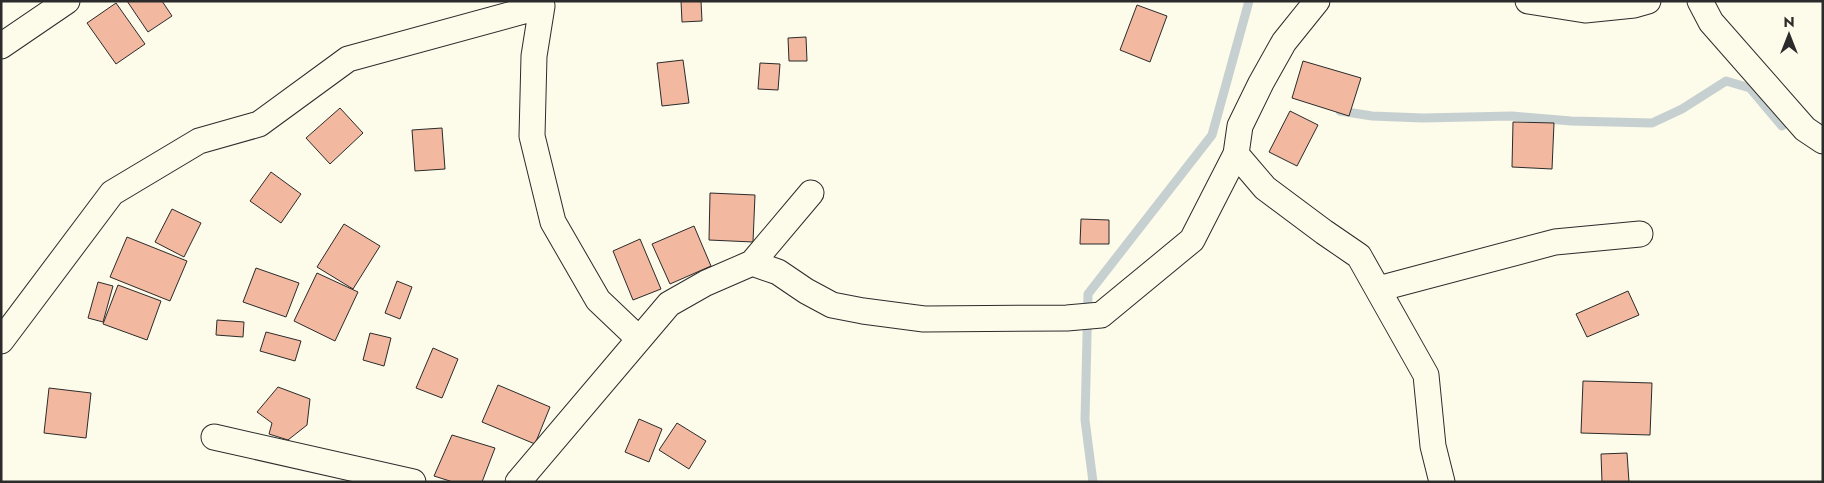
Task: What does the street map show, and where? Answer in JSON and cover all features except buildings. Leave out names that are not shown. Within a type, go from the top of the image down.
[{"type":"street","points":[[1,46],[67,1]]},
{"type":"street","points":[[752,263],[778,272],[806,291],[832,305],[863,311],[924,319],[1067,318],[1101,315],[1192,240],[1236,154],[1240,126],[1261,82],[1284,42],[1317,1]]},
{"type":"street","points":[[1528,1],[1585,10],[1634,5],[1648,1]]},
{"type":"street","points":[[1700,1],[1711,22],[1804,129],[1823,141]]},
{"type":"street","points":[[1,341],[112,193],[199,141],[259,124],[348,59],[541,4],[534,56],[532,136],[553,222],[598,300],[639,339]]},
{"type":"street","points":[[1236,154],[1265,188],[1358,256],[1426,374],[1433,446],[1442,482]]},
{"type":"street","points":[[518,482],[669,304],[706,283],[752,263],[812,193]]},
{"type":"street","points":[[1378,289],[1555,242],[1640,234]]},
{"type":"street","points":[[214,437],[412,482]]},
{"type":"waterway","points":[[1093,482],[1085,420],[1088,294],[1212,135],[1249,1]]},
{"type":"waterway","points":[[1340,111],[1372,116],[1423,118],[1512,116],[1571,121],[1652,123],[1682,109],[1726,81],[1750,88],[1782,126]]}]
